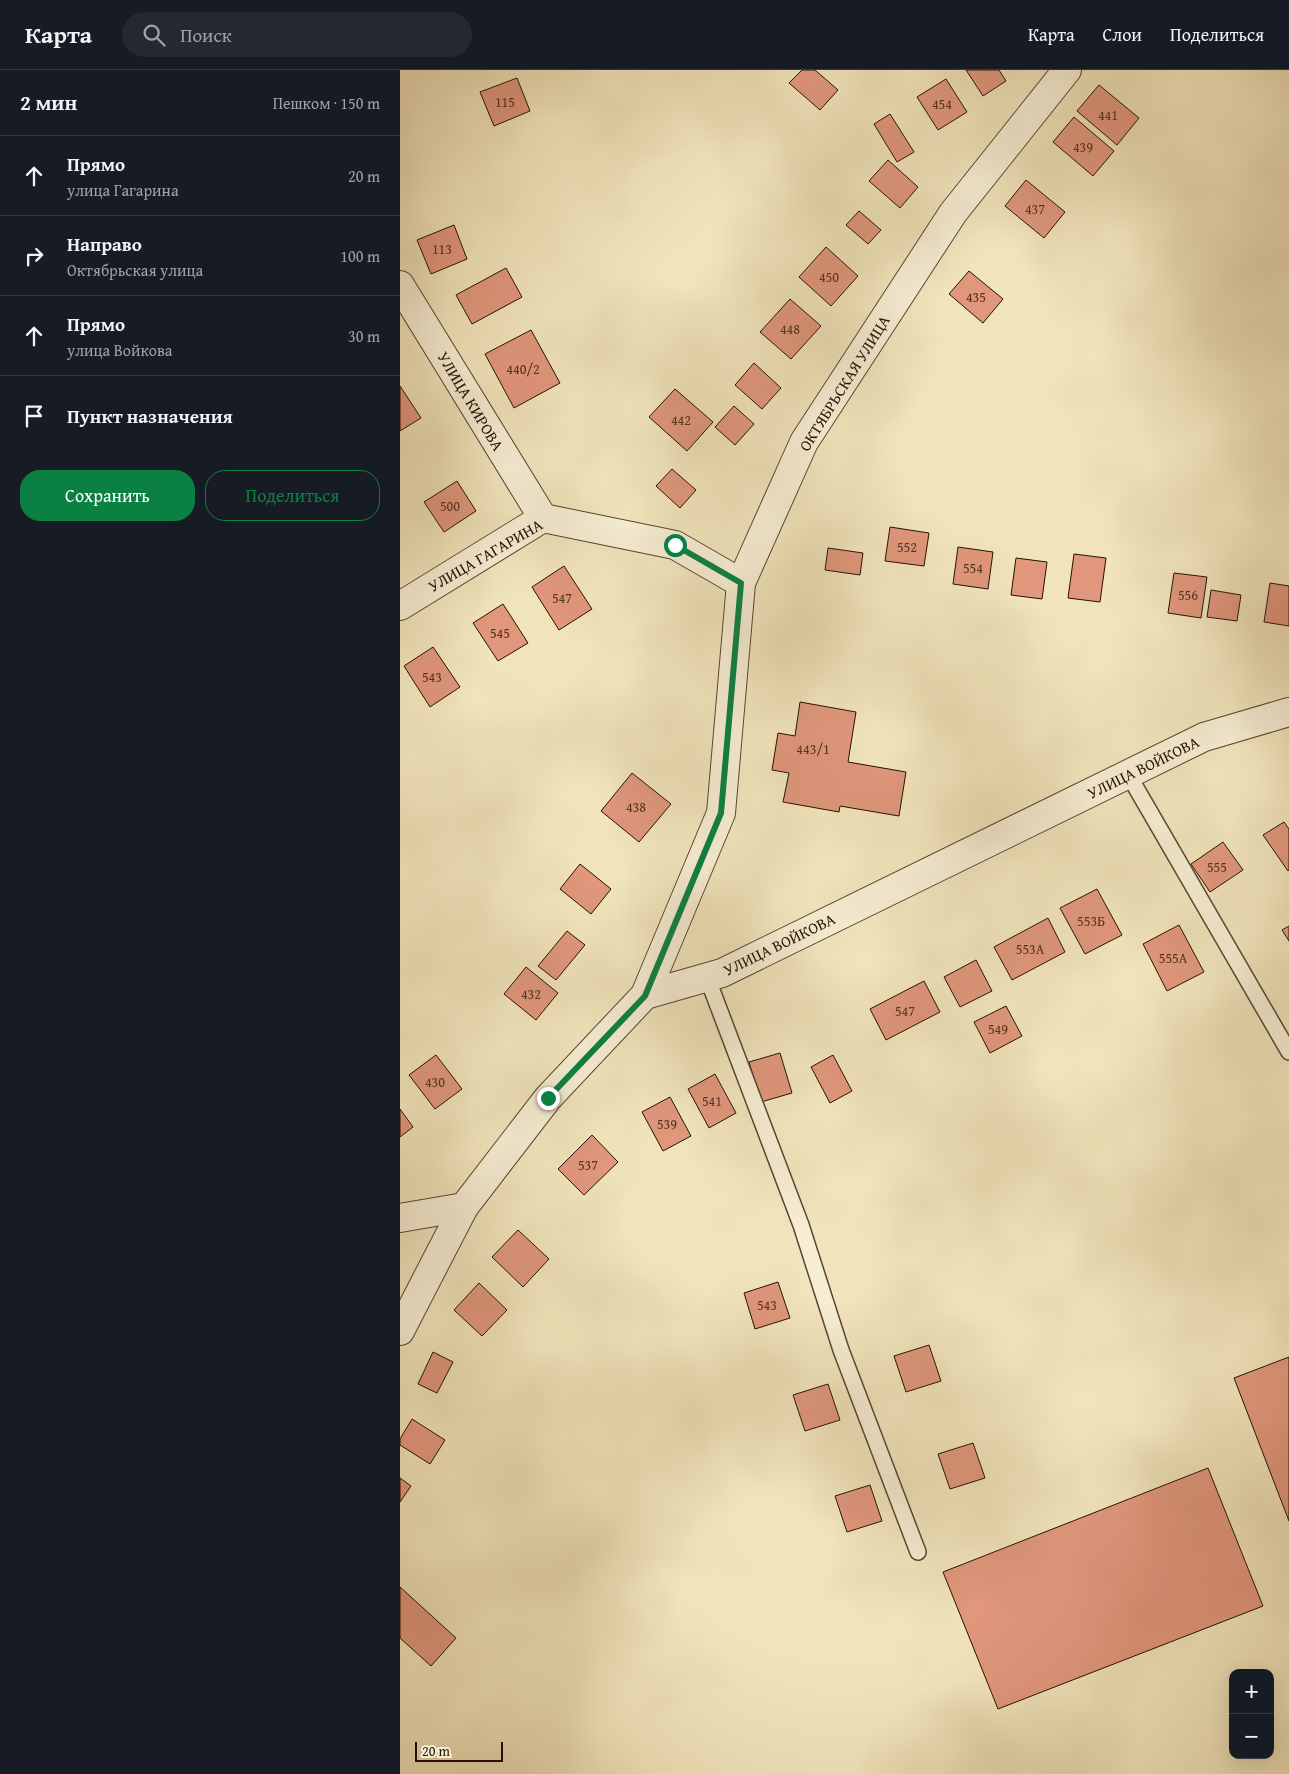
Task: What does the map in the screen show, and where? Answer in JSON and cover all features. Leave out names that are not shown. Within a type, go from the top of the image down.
[{"type":"street","name":"ОКТЯБРЬСКАЯ УЛИЦА","points":[[645,996],[721,813],[741,583],[804,442],[953,213],[1067,70]]},
{"type":"street","name":"УЛИЦА КИРОВА","points":[[400,285],[542,518]]},
{"type":"street","name":"УЛИЦА ГАГАРИНА","points":[[400,606],[542,518],[675,545],[741,583]]},
{"type":"street","name":"УЛИЦА ВОЙКОВА","points":[[400,1330],[464,1207],[548,1098],[645,996],[722,973],[1204,737],[1289,712]]},
{"type":"street","points":[[400,1218],[464,1207]]},
{"type":"lane","points":[[1128,774],[1289,1052]]},
{"type":"lane","points":[[707,977],[801,1225],[841,1350],[918,1552]]},
{"type":"building","points":[[802,70],[815,70],[838,90],[820,110],[789,83]]},
{"type":"building","points":[[966,70],[999,70],[1006,81],[983,96]]},
{"type":"building","points":[[517,78],[530,111],[494,126],[480,92]]},
{"type":"building","points":[[946,79],[967,112],[938,130],[917,97]]},
{"type":"building","points":[[1099,85],[1139,118],[1117,145],[1077,111]]},
{"type":"building","points":[[890,114],[914,152],[897,162],[874,124]]},
{"type":"building","points":[[1074,117],[1114,151],[1093,176],[1053,142]]},
{"type":"building","points":[[888,160],[918,187],[900,208],[869,181]]},
{"type":"building","points":[[1026,180],[1065,212],[1044,238],[1005,206]]},
{"type":"building","points":[[859,211],[881,230],[868,244],[846,225]]},
{"type":"building","points":[[454,225],[467,259],[431,274],[417,240]]},
{"type":"building","points":[[826,247],[858,276],[831,306],[799,277]]},
{"type":"building","points":[[506,268],[522,297],[472,324],[456,295]]},
{"type":"building","points":[[969,271],[1003,299],[983,323],[949,294]]},
{"type":"building","points":[[790,299],[821,326],[791,359],[760,332]]},
{"type":"building","points":[[531,330],[560,383],[514,408],[485,354]]},
{"type":"building","points":[[754,363],[781,388],[762,409],[735,385]]},
{"type":"building","points":[[400,386],[421,418],[400,431]]},
{"type":"building","points":[[675,389],[713,422],[687,451],[649,417]]},
{"type":"building","points":[[734,406],[754,424],[735,445],[715,427]]},
{"type":"building","points":[[672,469],[696,490],[680,508],[656,486]]},
{"type":"building","points":[[457,481],[476,511],[444,532],[424,502]]},
{"type":"building","points":[[890,527],[929,533],[924,566],[885,561]]},
{"type":"building","points":[[958,547],[993,552],[988,589],[953,584]]},
{"type":"building","points":[[828,548],[863,553],[860,575],[825,570]]},
{"type":"building","points":[[1074,554],[1106,558],[1100,602],[1068,598]]},
{"type":"building","points":[[1016,558],[1047,562],[1042,599],[1011,595]]},
{"type":"building","points":[[564,566],[592,609],[559,630],[532,587]]},
{"type":"building","points":[[1174,573],[1207,577],[1201,618],[1168,613]]},
{"type":"building","points":[[1270,583],[1289,586],[1289,626],[1264,622]]},
{"type":"building","points":[[1211,590],[1241,595],[1237,621],[1207,617]]},
{"type":"building","points":[[503,604],[528,643],[498,661],[473,623]]},
{"type":"building","points":[[433,647],[460,687],[430,707],[404,666]]},
{"type":"building","points":[[800,702],[856,712],[848,762],[906,772],[899,816],[840,806],[839,812],[783,802],[789,773],[772,770],[778,733],[795,736]]},
{"type":"building","points":[[632,773],[671,804],[639,842],[601,811]]},
{"type":"building","points":[[1284,822],[1289,829],[1288,871],[1263,835]]},
{"type":"building","points":[[1223,842],[1243,870],[1210,892],[1191,864]]},
{"type":"building","points":[[580,864],[611,889],[591,914],[560,889]]},
{"type":"building","points":[[1097,889],[1122,935],[1085,954],[1060,908]]},
{"type":"building","points":[[1048,918],[1065,952],[1012,980],[994,947]]},
{"type":"building","points":[[1179,925],[1204,972],[1167,991],[1143,944]]},
{"type":"building","points":[[1289,926],[1289,941],[1282,930]]},
{"type":"building","points":[[567,931],[585,945],[556,980],[538,966]]},
{"type":"building","points":[[976,960],[992,991],[960,1007],[944,977]]},
{"type":"building","points":[[526,967],[558,993],[536,1020],[504,994]]},
{"type":"building","points":[[924,981],[940,1012],[886,1040],[870,1009]]},
{"type":"building","points":[[1006,1006],[1022,1036],[990,1053],[974,1022]]},
{"type":"building","points":[[780,1053],[792,1093],[761,1102],[749,1062]]},
{"type":"building","points":[[436,1055],[462,1089],[435,1109],[409,1075]]},
{"type":"building","points":[[833,1055],[852,1091],[830,1103],[811,1067]]},
{"type":"building","points":[[715,1074],[736,1113],[709,1128],[688,1089]]},
{"type":"building","points":[[670,1097],[691,1136],[663,1151],[642,1112]]},
{"type":"building","points":[[400,1109],[413,1127],[400,1137]]},
{"type":"building","points":[[592,1135],[618,1162],[584,1195],[558,1169]]},
{"type":"building","points":[[518,1230],[549,1259],[523,1287],[492,1257]]},
{"type":"building","points":[[778,1282],[790,1318],[755,1329],[744,1293]]},
{"type":"building","points":[[479,1283],[507,1310],[482,1336],[454,1310]]},
{"type":"building","points":[[929,1345],[941,1381],[906,1392],[894,1356]]},
{"type":"building","points":[[433,1352],[453,1362],[437,1393],[418,1384]]},
{"type":"building","points":[[1289,1357],[1289,1521],[1234,1378]]},
{"type":"building","points":[[828,1384],[840,1420],[805,1431],[793,1395]]},
{"type":"building","points":[[412,1419],[445,1440],[430,1464],[400,1445],[400,1439]]},
{"type":"building","points":[[973,1443],[985,1478],[950,1489],[938,1454]]},
{"type":"building","points":[[1208,1468],[1263,1606],[998,1709],[943,1572]]},
{"type":"building","points":[[400,1478],[411,1486],[400,1502]]},
{"type":"building","points":[[870,1485],[882,1521],[847,1532],[835,1496]]},
{"type":"building","points":[[400,1587],[456,1638],[431,1666],[400,1638]]},
{"type":"route","points":[[548,1098],[645,996],[721,813],[741,583],[675,545]]}]
